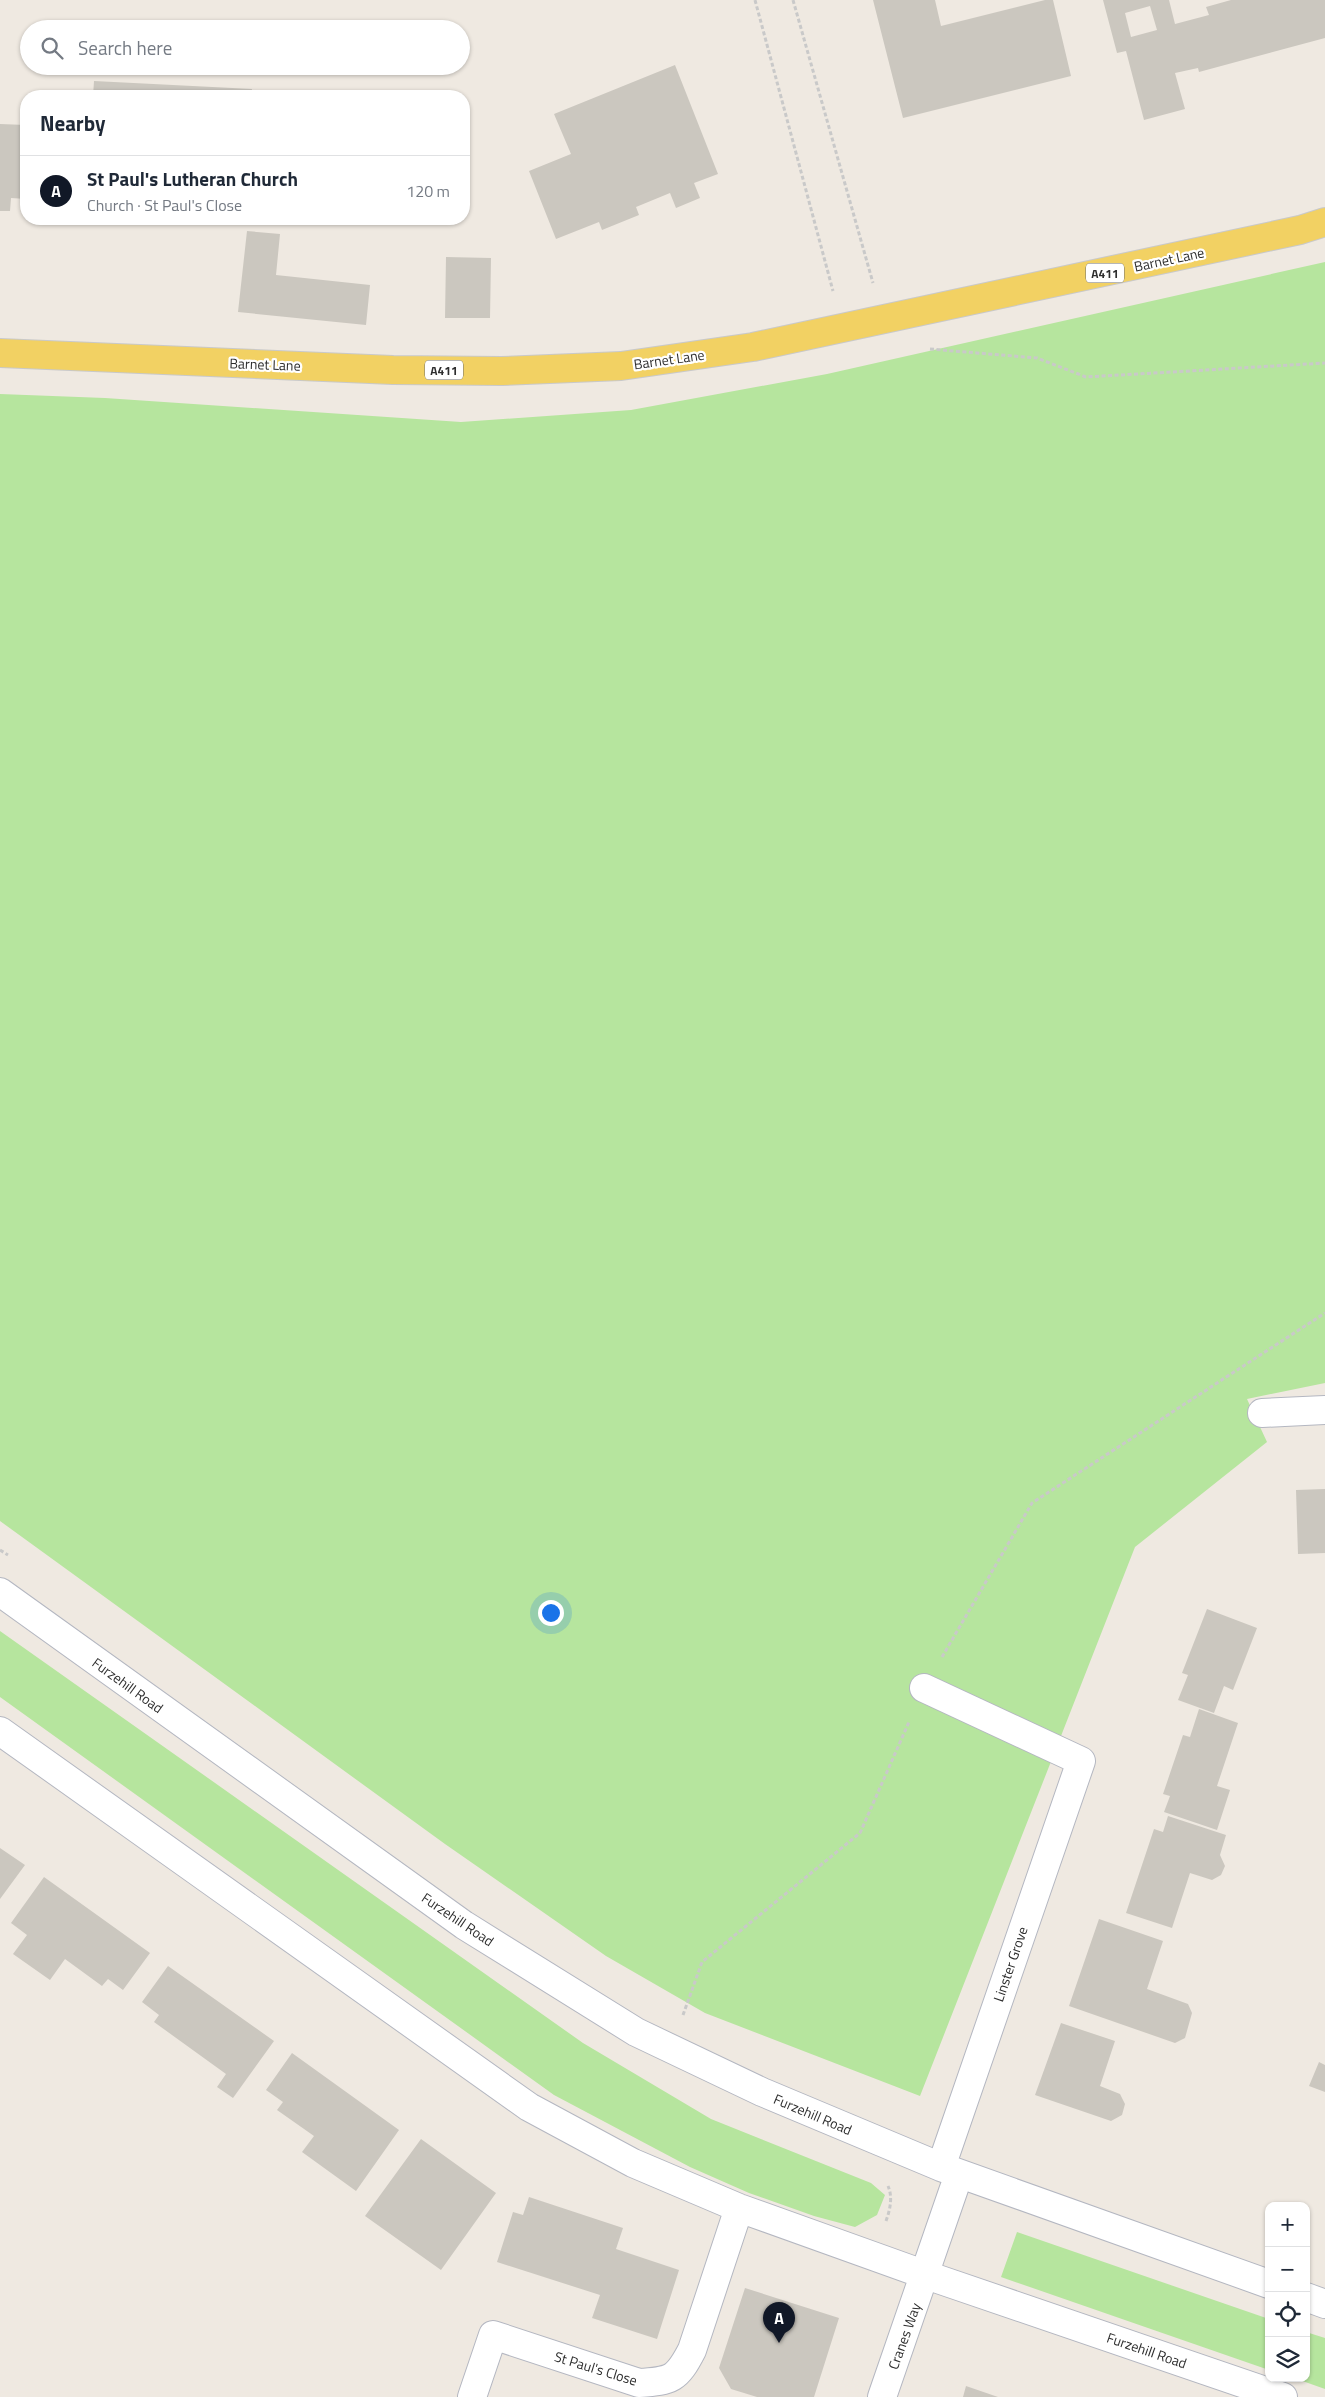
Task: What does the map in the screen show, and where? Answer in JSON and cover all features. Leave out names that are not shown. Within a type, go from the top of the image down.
[{"type":"main road","name":"Barnet Lane","points":[[0,353],[393,370],[512,371],[621,366],[754,347],[1300,230],[1325,222]]},
{"type":"street","points":[[1262,1413],[1325,1410]]},
{"type":"street","name":"Furzehill Road","points":[[0,1592],[464,1925],[636,2032],[762,2092],[950,2171],[1265,2283]]},
{"type":"street","name":"Linster Grove","points":[[924,1688],[1081,1761],[950,2171]]},
{"type":"street","name":"Furzehill Road","points":[[0,1731],[529,2107],[633,2163],[739,2208],[872,2256],[1283,2397]]},
{"type":"street","points":[[926,2275],[950,2171]]},
{"type":"street","name":"St Paul's Close","points":[[472,2397],[493,2335],[640,2383],[664,2382],[681,2372],[692,2350],[739,2208]]},
{"type":"street","name":"Cranes Way","points":[[882,2397],[926,2275]]},
{"type":"street","points":[[1310,2298],[1325,2304]]},
{"type":"path","points":[[755,0],[834,296]]},
{"type":"path","points":[[793,0],[883,320]]},
{"type":"path","points":[[920,348],[1037,358],[1086,377],[1325,362]]},
{"type":"path","points":[[681,2021],[702,1962],[860,1833],[924,1688],[1032,1503],[1325,1313]]},
{"type":"path","points":[[0,1550],[16,1561]]},
{"type":"path","points":[[872,2256],[890,2210],[891,2191],[888,2184]]},
{"type":"green space","points":[[1325,262],[1325,1383],[1247,1399],[1267,1442],[1135,1547],[920,2096],[705,2013],[606,1956],[445,1844],[0,1521],[0,394],[105,398],[461,422],[631,410],[827,374]]},
{"type":"green space","points":[[0,1631],[583,2043],[711,2119],[871,2183],[885,2195],[877,2215],[855,2227],[814,2216],[749,2193],[690,2167],[554,2095],[0,1697]]},
{"type":"green space","points":[[1017,2232],[1265,2318],[1265,2369],[1001,2277]]},
{"type":"green space","points":[[1310,2333],[1325,2338],[1325,2389],[1305,2382],[1310,2382]]},
{"type":"building","points":[[873,0],[935,0],[941,26],[1045,0],[1053,0],[1071,76],[903,118]]},
{"type":"building","points":[[1103,0],[1169,0],[1175,24],[1209,15],[1206,7],[1231,0],[1325,0],[1325,38],[1199,72],[1198,68],[1175,73],[1185,109],[1144,120],[1126,51],[1117,53]],"holes":[[[1150,6],[1157,30],[1131,37],[1125,13]]]},
{"type":"building","points":[[675,65],[718,174],[694,183],[700,198],[676,208],[670,193],[636,207],[639,215],[602,230],[599,222],[556,239],[529,171],[571,154],[554,114]]},
{"type":"building","points":[[94,81],[252,89],[252,90],[93,90]]},
{"type":"building","points":[[0,124],[20,125],[20,199],[11,198],[10,211],[0,211]]},
{"type":"building","points":[[247,231],[280,234],[276,275],[370,285],[366,325],[238,312]]},
{"type":"building","points":[[446,257],[491,258],[490,318],[445,318]]},
{"type":"building","points":[[1325,1489],[1325,1553],[1298,1554],[1296,1490]]},
{"type":"building","points":[[1207,1609],[1257,1628],[1233,1690],[1224,1686],[1214,1713],[1178,1700],[1188,1675],[1182,1673]]},
{"type":"building","points":[[1199,1709],[1238,1723],[1217,1786],[1230,1790],[1217,1830],[1164,1812],[1170,1796],[1163,1794],[1183,1735],[1190,1737]]},
{"type":"building","points":[[1168,1816],[1226,1835],[1220,1855],[1225,1866],[1221,1875],[1212,1880],[1190,1873],[1172,1928],[1126,1913],[1154,1829],[1163,1832]]},
{"type":"building","points":[[0,1848],[25,1865],[0,1899]]},
{"type":"building","points":[[44,1877],[150,1953],[123,1990],[108,1979],[102,1986],[65,1959],[50,1980],[13,1954],[27,1935],[11,1923]]},
{"type":"building","points":[[1099,1919],[1163,1941],[1147,1989],[1188,2004],[1192,2013],[1185,2038],[1175,2043],[1069,2006]]},
{"type":"building","points":[[168,1966],[274,2041],[233,2098],[217,2087],[226,2074],[154,2022],[159,2015],[142,2002]]},
{"type":"building","points":[[1061,2023],[1115,2041],[1100,2086],[1120,2094],[1125,2104],[1122,2115],[1111,2121],[1035,2095]]},
{"type":"building","points":[[292,2053],[399,2130],[356,2191],[302,2152],[314,2136],[277,2110],[283,2102],[266,2090]]},
{"type":"building","points":[[1319,2062],[1325,2065],[1325,2092],[1309,2086]]},
{"type":"building","points":[[421,2139],[496,2193],[441,2270],[365,2216]]},
{"type":"building","points":[[529,2197],[623,2228],[616,2249],[679,2270],[657,2339],[592,2318],[600,2295],[497,2262],[513,2212],[523,2215]]},
{"type":"building","points":[[745,2288],[839,2318],[814,2397],[757,2397],[731,2389],[719,2368]]},
{"type":"building","points":[[966,2386],[998,2397],[963,2397]]},
{"type":"place","name":"St Paul's Lutheran Church","points":[[779,2343]]}]
